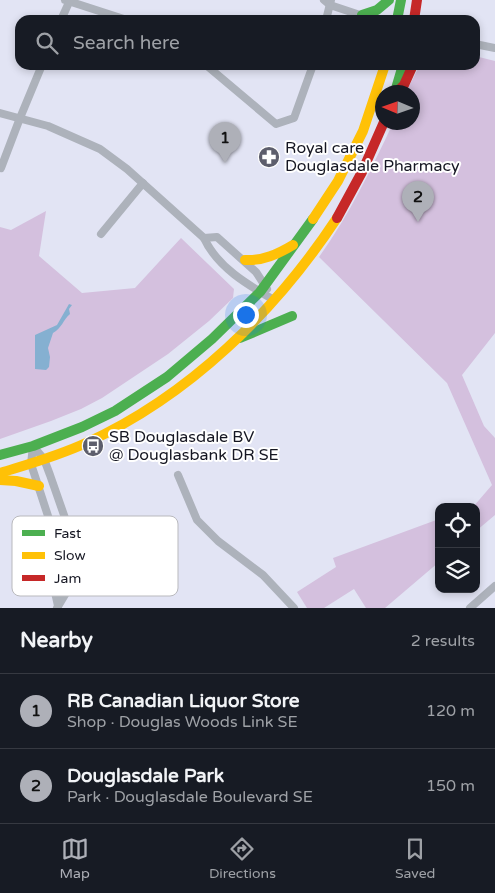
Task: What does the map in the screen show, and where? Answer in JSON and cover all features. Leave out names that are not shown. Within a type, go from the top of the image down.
[{"type":"street","points":[[63,15],[68,0],[112,15]]},
{"type":"street","points":[[366,15],[382,9],[390,0]]},
{"type":"street","points":[[398,15],[401,0]]},
{"type":"street","points":[[415,15],[417,0]]},
{"type":"street","points":[[327,15],[328,2],[360,15]]},
{"type":"street","points":[[480,45],[495,48]]},
{"type":"street","points":[[2,168],[40,70]]},
{"type":"street","points":[[212,70],[276,124],[294,118],[311,70]]},
{"type":"street","points":[[0,455],[33,446],[82,427],[115,411],[167,377],[212,339],[263,289],[338,181],[363,131],[383,70]]},
{"type":"street","points":[[398,85],[401,70]]},
{"type":"street","points":[[404,85],[411,70]]},
{"type":"street","points":[[0,113],[48,126],[100,149],[127,169],[204,238],[209,250],[245,284],[263,289]]},
{"type":"street","points":[[0,473],[31,464],[98,437],[141,412],[212,360],[274,300],[314,254],[362,174],[381,130]]},
{"type":"street","points":[[101,234],[143,183]]},
{"type":"street","points":[[204,238],[217,237],[245,260],[256,272],[263,289],[274,300]]},
{"type":"street","points":[[245,260],[260,261],[275,257],[298,241]]},
{"type":"street","points":[[234,340],[292,316]]},
{"type":"street","points":[[33,446],[44,459],[64,516]]},
{"type":"street","points":[[33,446],[31,464],[48,516]]},
{"type":"street","points":[[178,475],[197,520],[218,541],[263,575],[294,608]]},
{"type":"street","points":[[0,480],[39,486]]},
{"type":"street","points":[[470,608],[495,586]]},
{"type":"street","points":[[64,596],[58,607],[68,608]]},
{"type":"shaded area","points":[[480,57],[495,61],[495,333],[462,375],[484,426],[495,438],[495,515],[480,528],[480,503],[476,503],[492,485],[447,383],[319,257],[359,192],[390,130],[420,130],[420,85],[410,85],[417,70],[480,70]]},
{"type":"shaded area","points":[[46,211],[39,256],[82,293],[135,288],[181,238],[234,289],[233,298],[209,321],[168,354],[102,398],[81,409],[0,439],[0,227],[11,230]]},
{"type":"shaded area","points":[[435,520],[435,565],[385,608],[366,608],[354,589],[324,608],[307,608],[297,592],[336,567],[333,558]]},
{"type":"water","points":[[69,304],[72,305],[69,309],[70,314],[53,333],[48,348],[50,357],[49,367],[46,370],[35,369],[35,335],[57,325]]},
{"type":"traffic: fast","points":[[362,15],[377,10],[389,0]]},
{"type":"traffic: fast","points":[[398,15],[401,0]]},
{"type":"traffic: fast","points":[[397,85],[402,70]]},
{"type":"traffic: fast","points":[[0,455],[33,446],[82,427],[115,411],[167,377],[212,339],[260,292],[313,219]]},
{"type":"traffic: fast","points":[[240,338],[292,316]]},
{"type":"traffic: slow","points":[[313,219],[338,181],[363,131],[383,70]]},
{"type":"traffic: slow","points":[[0,473],[54,456],[86,443],[124,424],[194,376],[227,348],[286,286],[313,253],[337,218]]},
{"type":"traffic: slow","points":[[245,260],[270,256],[293,245]]},
{"type":"traffic: slow","points":[[0,480],[39,486]]},
{"type":"traffic: jam","points":[[415,15],[417,0]]},
{"type":"traffic: jam","points":[[404,85],[411,70]]},
{"type":"traffic: jam","points":[[337,218],[362,172],[380,130]]},
{"type":"place","name":"Royal care Douglasdale Pharmacy","points":[[269,157]]},
{"type":"place","name":"RB Canadian Liquor Store","points":[[225,163]]},
{"type":"place","name":"Douglasdale Park","points":[[418,222]]},
{"type":"place","name":"SB Douglasdale BV @ Douglasbank DR SE","points":[[93,446]]}]
